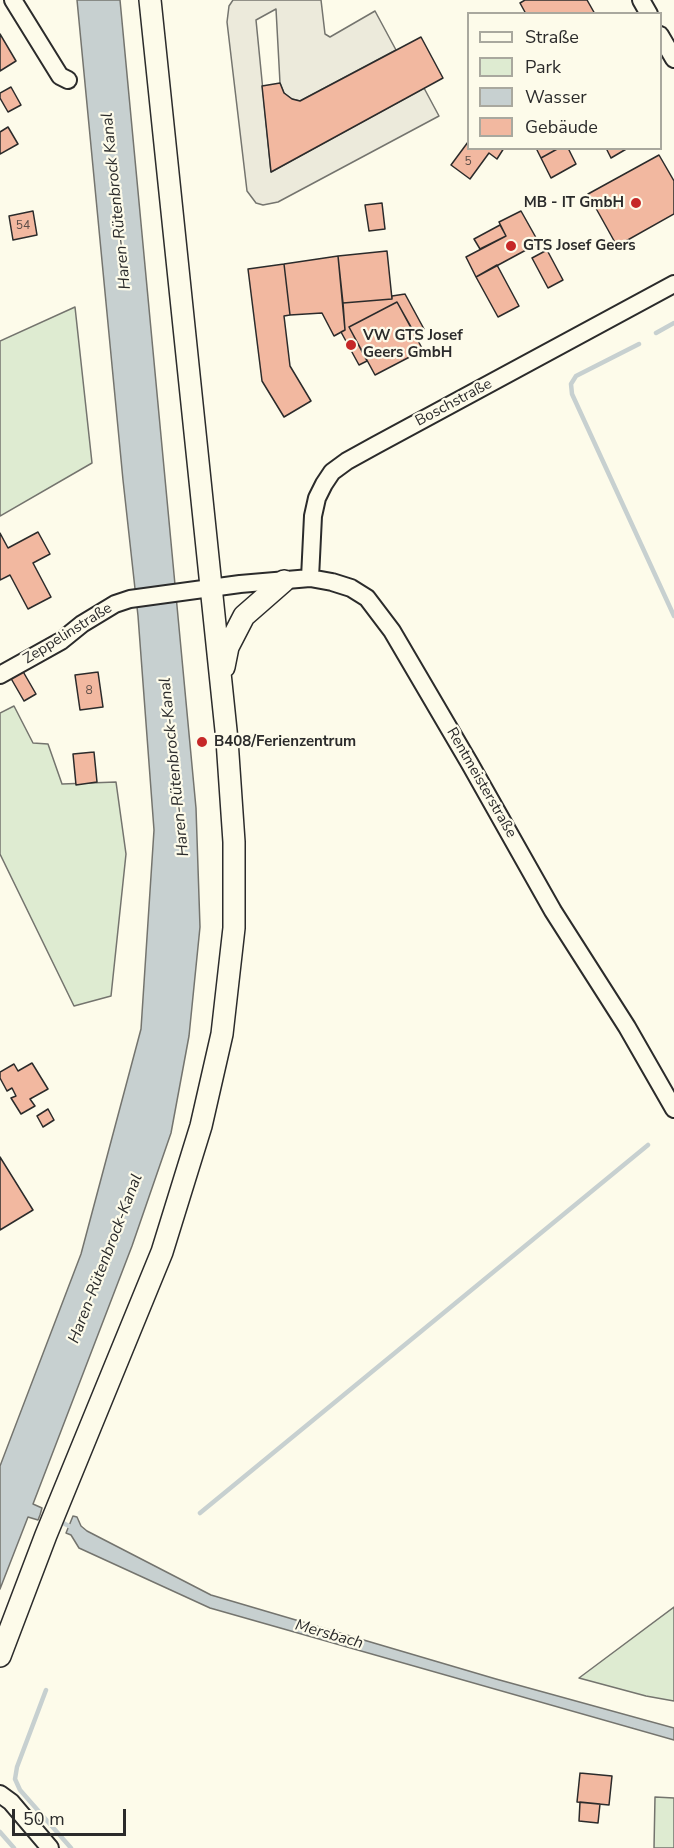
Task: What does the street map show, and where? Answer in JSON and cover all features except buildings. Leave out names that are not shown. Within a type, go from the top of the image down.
[{"type":"main road","points":[[0,1656],[46,1535],[162,1252],[201,1126],[222,1034],[234,928],[234,842],[231,787],[150,0]]},
{"type":"main road","points":[[221,679],[228,647],[244,616],[284,581]]},
{"type":"street","points":[[13,0],[60,76],[68,80]]},
{"type":"street","points":[[662,38],[674,59]]},
{"type":"street","name":"Boschstraße","points":[[310,578],[315,507],[317,498],[332,472],[376,445],[674,284]]},
{"type":"street","name":"Rentmeisterstraße","points":[[210,588],[310,578],[351,588],[367,598],[392,631],[553,911],[627,1027],[674,1109]]},
{"type":"street","name":"Zeppelinstraße","points":[[0,675],[61,641],[82,624],[115,604],[130,599],[210,588]]},
{"type":"street","points":[[0,1794],[11,1802],[50,1848]]},
{"type":"green space","points":[[75,307],[92,463],[0,516],[0,341]]},
{"type":"green space","points":[[14,706],[33,743],[48,744],[62,784],[116,782],[126,854],[111,996],[74,1006],[0,854],[0,713]]},
{"type":"green space","points":[[674,1607],[674,1701],[579,1678]]},
{"type":"green space","points":[[655,1797],[674,1798],[674,1848],[654,1848]]},
{"type":"shaded area","points":[[233,0],[321,0],[325,34],[330,37],[375,11],[396,50],[300,101],[284,93],[280,83],[276,9],[256,20],[271,172],[424,88],[439,116],[278,202],[263,205],[256,203],[247,191],[227,22],[229,6]]},
{"type":"water","points":[[77,0],[120,0],[196,808],[200,927],[189,1036],[171,1133],[132,1246],[33,1504],[42,1508],[40,1515],[38,1520],[28,1517],[0,1589],[0,1466],[81,1254],[141,1029],[154,830],[138,616]]},
{"type":"water","points":[[73,1516],[77,1517],[81,1526],[87,1531],[211,1595],[496,1679],[674,1728],[674,1740],[210,1608],[79,1548],[71,1535],[66,1533]]},
{"type":"waterway","points":[[656,333],[674,323]]},
{"type":"waterway","points":[[639,344],[576,376],[571,384],[572,394],[674,616]]},
{"type":"waterway","points":[[200,1513],[648,1145]]},
{"type":"waterway","name":"Mersbach","points":[[57,1520],[73,1528]]},
{"type":"waterway","points":[[46,1690],[17,1767],[15,1779],[20,1790],[71,1848]]},
{"type":"waterway","points":[[0,1832],[14,1848]]},
{"type":"place","name":"MB - IT GmbH","points":[[636,203]]},
{"type":"place","name":"GTS Josef Geers","points":[[511,246]]},
{"type":"place","name":"VW GTS Josef Geers GmbH","points":[[351,345]]},
{"type":"place","name":"B408/Ferienzentrum","points":[[202,742]]},
{"type":"water label","name":"Haren-Rütenbrock Kanal","points":[[117,201]]},
{"type":"water label","name":"Haren-Rütenbrock-Kanal","points":[[175,767]]},
{"type":"water label","name":"Haren-Rütenbrock-Kanal","points":[[106,1259]]}]
